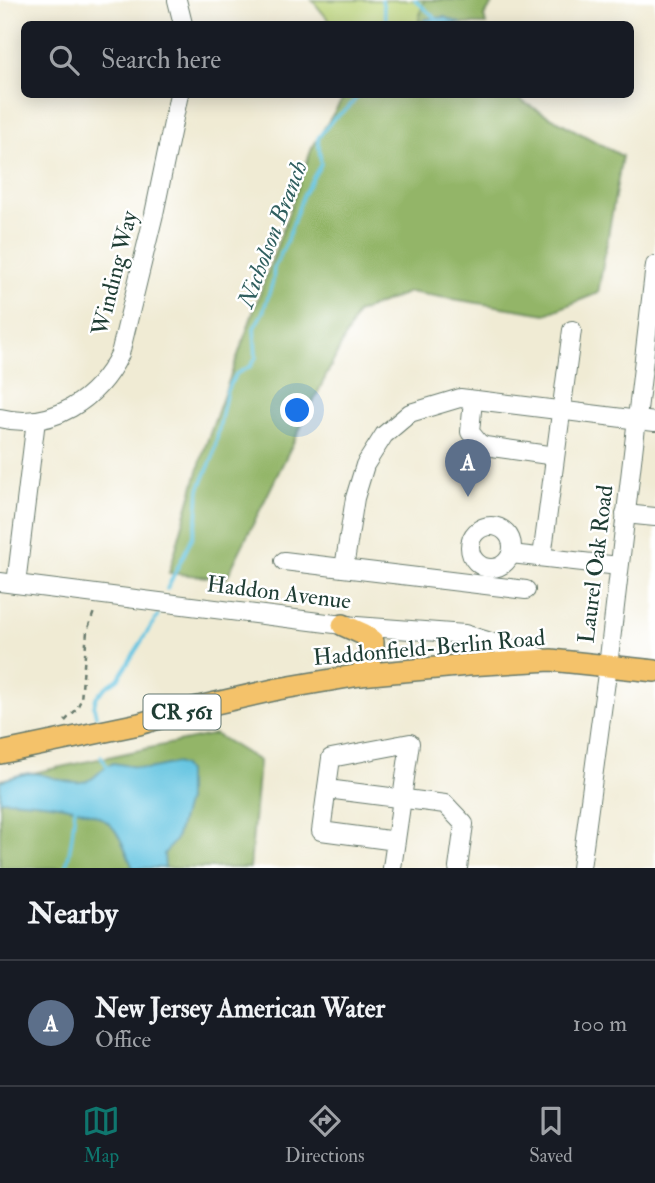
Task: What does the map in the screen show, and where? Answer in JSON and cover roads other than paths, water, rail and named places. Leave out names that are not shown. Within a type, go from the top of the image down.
[{"type":"main road","points":[[343,625],[373,642],[373,653],[360,675]]},
{"type":"main road","name":"Haddonfield-Berlin Road","points":[[2,752],[139,724],[278,689],[360,675],[551,660],[655,671]]},
{"type":"street","points":[[177,0],[182,21]]},
{"type":"street","name":"Winding Way","points":[[36,420],[62,413],[95,392],[111,372],[120,354],[154,214],[178,98]]},
{"type":"street","name":"Laurel Oak Road","points":[[581,868],[608,666],[655,265]]},
{"type":"street","points":[[542,557],[572,330]]},
{"type":"street","points":[[344,568],[355,498],[365,465],[384,435],[411,413],[460,398],[655,422]]},
{"type":"street","points":[[473,400],[470,432],[478,443],[555,456]]},
{"type":"street","points":[[0,418],[17,422],[36,420],[8,583]]},
{"type":"street","points":[[625,514],[655,517]]},
{"type":"street","points":[[487,527],[500,528],[512,541],[512,554],[491,577],[472,556],[471,544],[476,532],[487,527]]},
{"type":"street","points":[[512,554],[619,566]]},
{"type":"street","points":[[284,561],[344,568],[491,577],[526,590]]},
{"type":"street","name":"Haddon Avenue","points":[[8,583],[343,625],[466,634],[551,660]]},
{"type":"street","points":[[392,868],[396,841],[410,743],[331,758],[321,831],[396,841]]},
{"type":"street","points":[[327,789],[445,804],[464,824],[458,868]]},
{"type":"water","points":[[444,17],[454,21],[424,21]]},
{"type":"water","points":[[113,763],[148,769],[176,763],[183,766],[187,772],[187,800],[176,839],[164,854],[165,868],[133,868],[114,829],[93,814],[28,801],[0,800],[0,781],[32,773],[68,782],[81,782],[91,779]]},
{"type":"waterway","name":"Nicholson Branch","points":[[382,0],[386,21]]},
{"type":"waterway","points":[[415,0],[439,21]]},
{"type":"waterway","name":"Nicholson Branch","points":[[167,589],[192,538],[197,520],[199,489],[213,457],[227,390],[236,374],[251,366],[256,357],[254,328],[263,312],[273,281],[274,268],[303,195],[321,164],[318,138],[334,118],[357,98]]},
{"type":"waterway","name":"Nicholson Branch","points":[[96,716],[96,697],[118,679],[158,615]]},
{"type":"waterway","name":"Nicholson Branch","points":[[101,756],[109,770]]},
{"type":"waterway","points":[[65,868],[76,803]]},
{"type":"place","name":"New Jersey American Water","points":[[468,497]]}]
